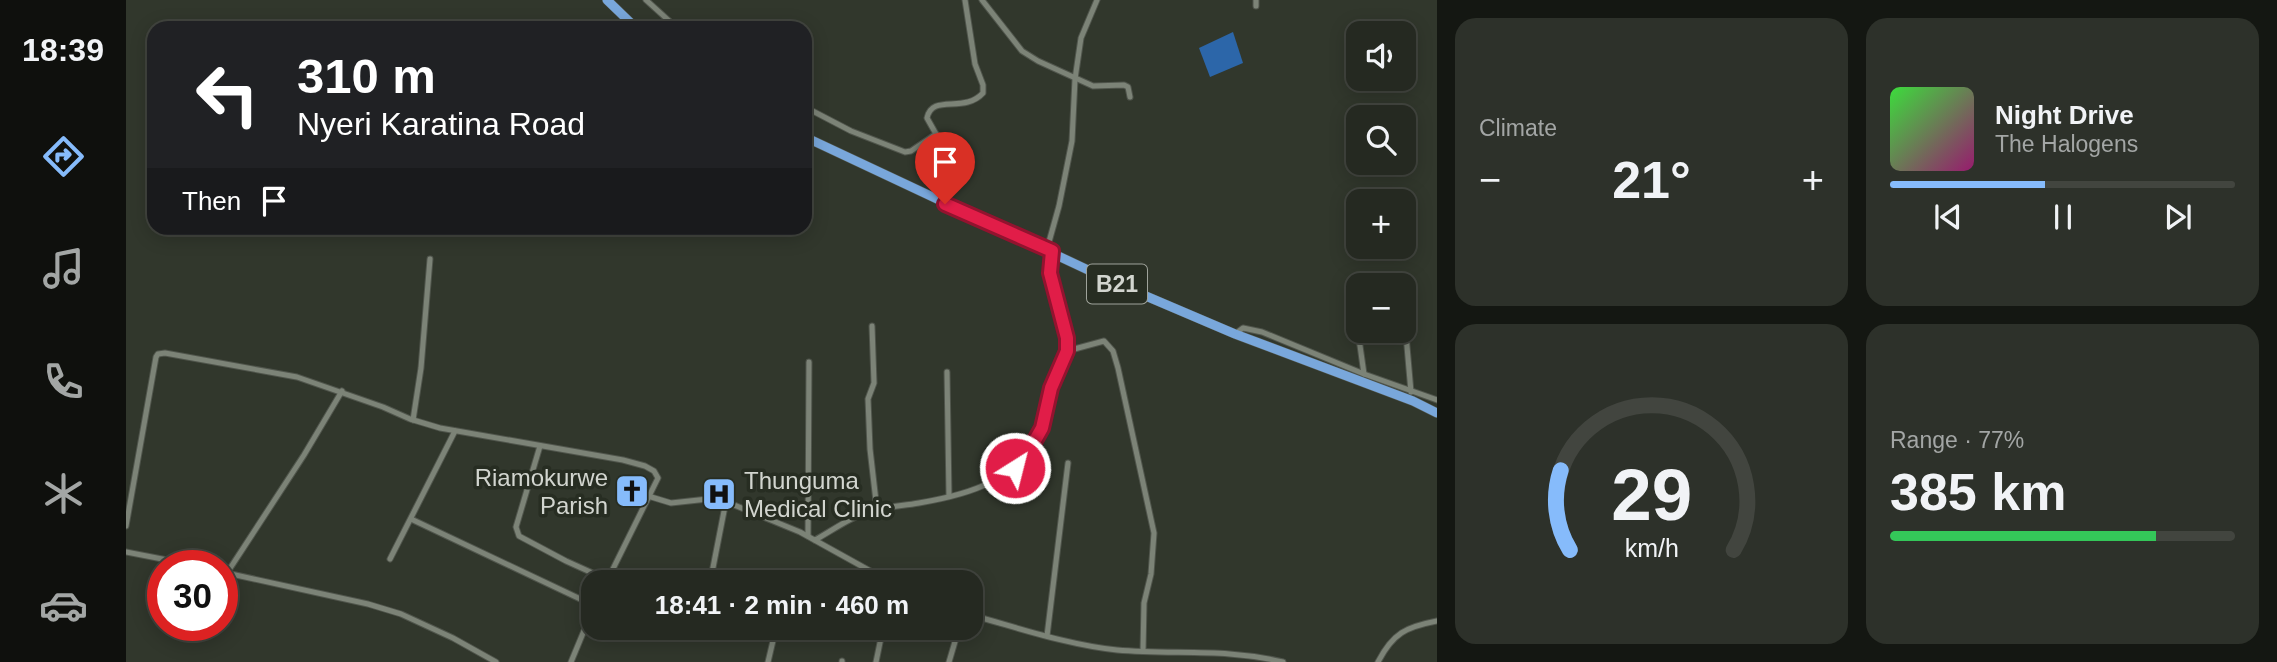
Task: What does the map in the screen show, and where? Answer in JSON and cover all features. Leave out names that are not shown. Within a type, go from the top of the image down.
[{"type":"highway","points":[[607,0],[629,21]]},
{"type":"highway","name":"B21","points":[[812,140],[1120,285],[1235,334],[1413,401],[1437,413]]},
{"type":"street","points":[[646,0],[669,21]]},
{"type":"street","points":[[942,140],[926,118],[931,108],[937,105],[971,103],[982,93],[983,85],[970,35],[965,0]]},
{"type":"street","points":[[982,0],[1023,51],[1093,86],[1124,85],[1128,87],[1130,97]]},
{"type":"street","points":[[815,540],[861,514],[949,496],[991,483],[1015,468],[1042,428],[1051,388],[1067,351],[1067,338],[1050,273],[1049,250],[1069,160],[1081,38],[1097,0]]},
{"type":"street","points":[[812,111],[851,131],[905,152],[911,151],[936,134]]},
{"type":"street","points":[[413,420],[421,368],[430,259]]},
{"type":"street","points":[[872,326],[874,383],[868,399],[877,510]]},
{"type":"street","points":[[1235,334],[1238,330],[1249,328],[1437,400]]},
{"type":"street","points":[[1067,351],[1104,341],[1113,351],[1118,368],[1154,533],[1151,574],[1144,603],[1143,651]]},
{"type":"street","points":[[1360,343],[1364,374]]},
{"type":"street","points":[[1407,343],[1411,392]]},
{"type":"street","points":[[126,526],[158,354],[165,353],[270,370],[342,391],[413,420],[454,431],[645,466],[654,471],[658,478],[612,570]]},
{"type":"street","points":[[808,362],[808,536]]},
{"type":"street","points":[[947,372],[949,496]]},
{"type":"street","points":[[238,554],[304,455],[342,391]]},
{"type":"street","points":[[390,559],[454,431]]},
{"type":"street","points":[[540,446],[516,527],[519,536],[584,570]]},
{"type":"street","points":[[1047,636],[1068,463]]},
{"type":"street","points":[[648,496],[671,503],[708,499],[726,501],[808,536],[869,570]]},
{"type":"street","points":[[713,570],[726,501]]},
{"type":"street","points":[[411,519],[581,601]]},
{"type":"street","points":[[126,552],[147,556]]},
{"type":"street","points":[[238,576],[368,604],[401,614],[496,662]]},
{"type":"street","points":[[983,618],[1047,636],[1114,649],[1242,654],[1283,662]]},
{"type":"street","points":[[1378,662],[1390,640],[1397,635],[1412,627],[1437,621]]},
{"type":"street","points":[[571,662],[581,637]]},
{"type":"street","points":[[768,662],[773,640]]},
{"type":"street","points":[[876,662],[881,640]]},
{"type":"street","points":[[949,662],[955,640]]},
{"type":"street","points":[[1240,662],[1242,654]]},
{"type":"water","points":[[1233,32],[1243,63],[1210,77],[1199,48]]},
{"type":"place","name":"Riamokurwe Parish","points":[[632,491]]},
{"type":"place","name":"Thunguma Medical Clinic","points":[[719,494]]},
{"type":"route","points":[[945,204],[1052,251],[1050,273],[1067,338],[1067,351],[1051,388],[1042,428],[1015,468]]}]
